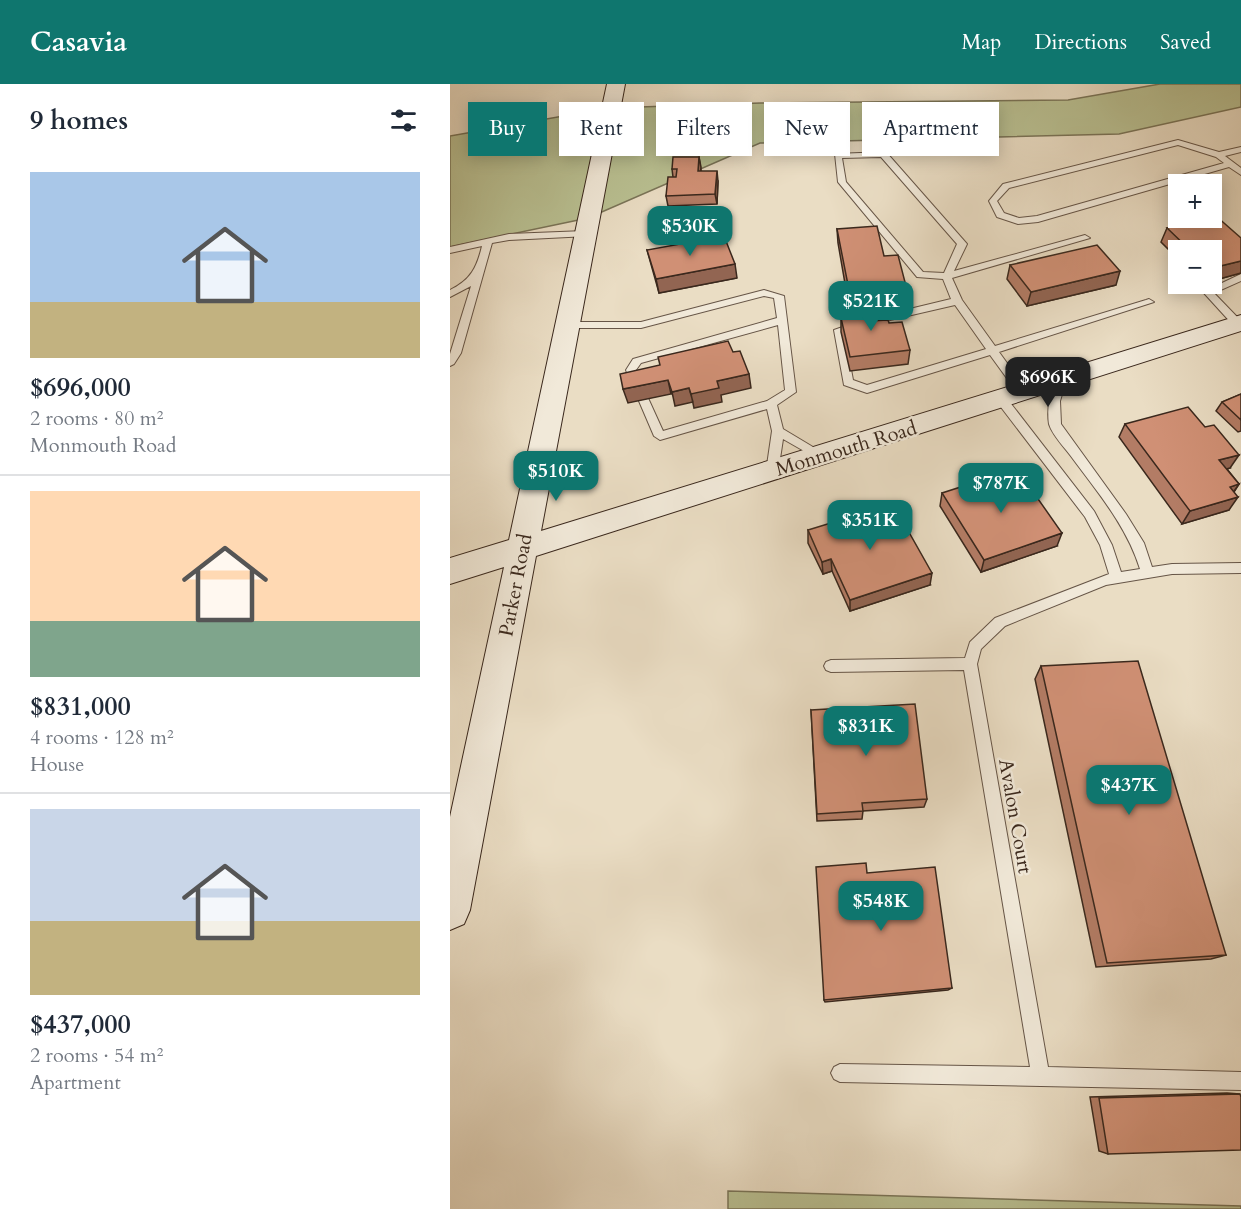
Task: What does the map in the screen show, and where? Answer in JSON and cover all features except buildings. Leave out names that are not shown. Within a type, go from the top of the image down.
[{"type":"street","name":"Parker Road","points":[[450,910],[616,84]]},
{"type":"street","name":"Monmouth Road","points":[[450,571],[1240,324]]},
{"type":"lane","points":[[1230,164],[1038,219],[1018,221],[1000,215],[993,201],[1006,186],[1178,142],[1219,155],[1241,172]]},
{"type":"lane","points":[[1219,155],[1241,149]]},
{"type":"lane","points":[[1085,238],[947,276],[920,275],[842,182],[838,156],[884,154],[962,244],[947,276],[957,301],[993,350],[1012,395],[1089,514],[1106,544],[1117,578]]},
{"type":"lane","points":[[450,250],[509,237],[585,234]]},
{"type":"lane","points":[[450,362],[456,353],[488,242]]},
{"type":"lane","points":[[450,294],[468,286],[480,271]]},
{"type":"lane","points":[[1240,324],[1208,292],[1241,277]]},
{"type":"lane","points":[[567,325],[641,324],[764,293],[779,296],[791,392],[771,404],[660,436],[644,401]]},
{"type":"lane","points":[[957,301],[839,330],[848,382],[867,389],[1149,302]]},
{"type":"lane","points":[[637,386],[631,370],[637,361],[782,320]]},
{"type":"lane","points":[[1061,381],[1054,412],[1055,425],[1122,517],[1138,543],[1148,573]]},
{"type":"lane","points":[[771,404],[778,431],[772,472]]},
{"type":"lane","points":[[778,431],[822,456]]},
{"type":"lane","points":[[831,666],[970,664],[975,646],[1000,622],[1105,580],[1172,569],[1241,568]]},
{"type":"lane","name":"Avalon Court","points":[[970,664],[1041,1076]]},
{"type":"lane","points":[[840,1073],[1241,1081]]},
{"type":"green space","points":[[1160,84],[1241,84],[1241,107],[1119,134],[999,137],[999,102],[863,102],[1068,100]]},
{"type":"green space","points":[[850,102],[862,102],[862,140],[850,141]]},
{"type":"green space","points":[[752,103],[764,103],[764,143],[752,146]]},
{"type":"green space","points":[[656,106],[656,156],[730,156],[588,218],[450,247],[450,136],[468,133],[468,156],[547,156],[547,119],[559,117],[559,156],[644,156],[644,107]]},
{"type":"green space","points":[[728,1191],[1241,1206],[1241,1209],[728,1209]]}]
